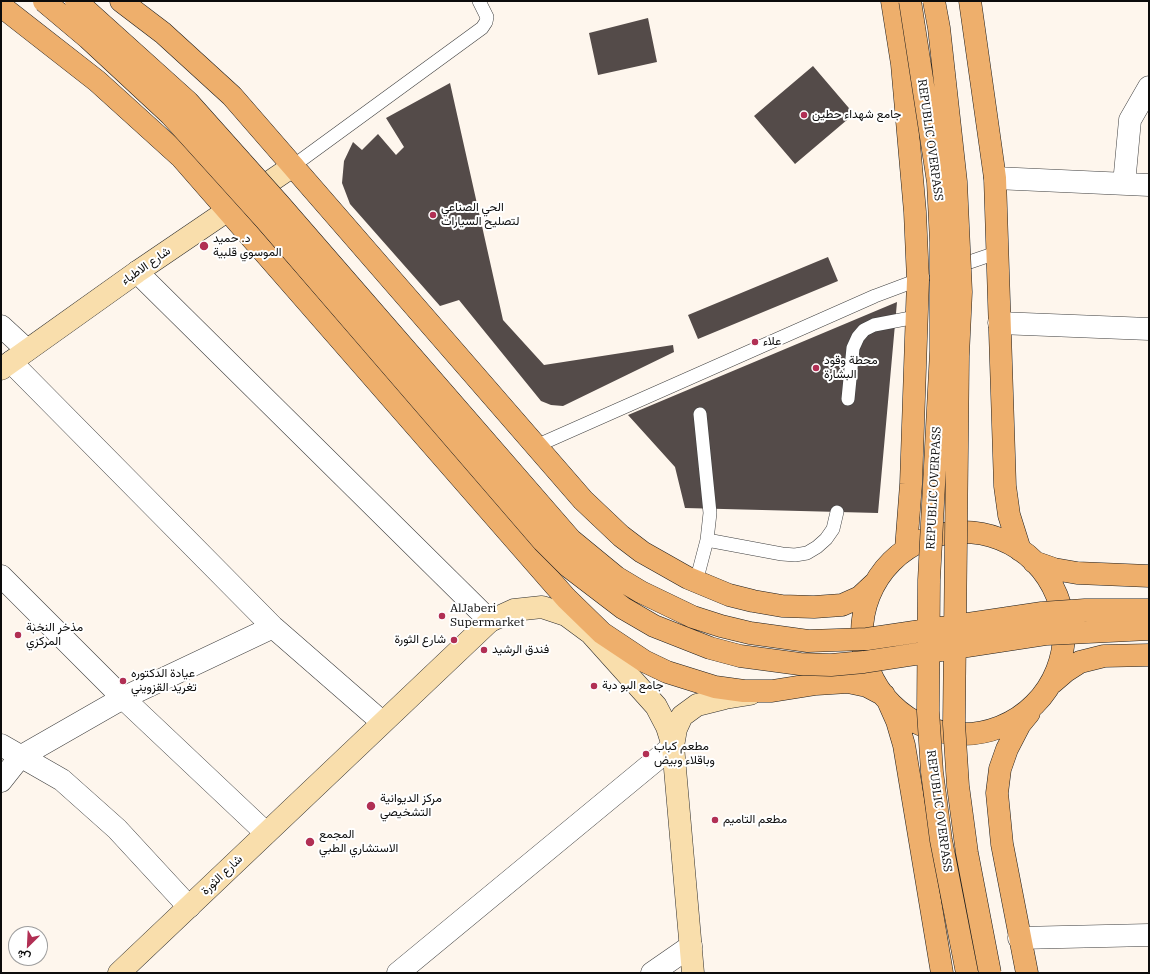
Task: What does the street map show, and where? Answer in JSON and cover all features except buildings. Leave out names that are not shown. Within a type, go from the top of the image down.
[{"type":"main road","points":[[44,1],[88,38],[171,115],[265,219],[543,541],[573,570],[623,608],[654,626],[710,648],[740,656],[800,664],[831,665],[864,662],[1047,634],[1149,629]]},
{"type":"main road","points":[[76,1],[188,102],[280,205],[571,540],[616,577],[640,592],[693,617],[721,626],[772,637],[808,641],[867,638],[1042,613],[1085,610],[1149,610]]},
{"type":"main road","points":[[121,1],[198,64],[242,107],[582,500],[621,536],[648,556],[696,582],[729,595],[782,606],[814,607],[842,605],[860,597],[906,549],[938,536],[960,532],[988,536],[1054,569],[1077,573],[1149,576]]},
{"type":"main road","points":[[892,1],[902,64],[915,204],[918,280],[911,484],[906,549]]},
{"type":"main road","name":"REPUBLIC OVERPASS","points":[[910,1],[938,182],[941,250],[941,351],[929,580],[929,718],[932,772],[941,840],[967,973]]},
{"type":"main road","name":"REPUBLIC OVERPASS","points":[[934,1],[942,49],[956,182],[961,292],[958,356],[954,724],[958,786],[966,853],[990,973]]},
{"type":"main road","points":[[970,1],[995,178],[1005,486],[1010,515],[1027,556],[1054,589],[1063,622],[1062,656],[1056,672],[1043,694],[1020,724],[1007,749],[1000,769],[997,793],[1002,844],[1027,973]]},
{"type":"main road","points":[[1,6],[74,62],[126,105],[181,157],[566,598],[602,633],[623,648],[667,672],[715,688],[744,691],[772,691],[816,684],[848,682],[867,686],[885,697],[901,712],[916,723],[934,730],[971,734],[1007,724],[1023,714],[1066,671],[1080,662],[1104,656],[1149,655]]},
{"type":"main road","points":[[875,583],[868,598],[863,615],[863,649],[869,670],[897,721],[904,745],[942,973]]},
{"type":"street","points":[[1124,184],[1130,120],[1149,87]]},
{"type":"street","name":"شارع الاطباء","points":[[13,361],[226,210],[293,166]]},
{"type":"street","points":[[995,178],[1149,185]]},
{"type":"street","points":[[137,272],[490,621]]},
{"type":"street","points":[[999,323],[1149,329]]},
{"type":"street","points":[[1,326],[13,361],[273,627],[382,722]]},
{"type":"street","points":[[1,576],[123,698],[266,833]]},
{"type":"street","points":[[566,598],[589,632],[656,706],[667,727],[673,746],[692,946],[693,973]]},
{"type":"street","name":"شارع الثورة","points":[[119,973],[490,621],[514,610],[542,607],[566,615],[589,632]]},
{"type":"street","points":[[1,781],[20,757],[123,698],[273,627]]},
{"type":"street","points":[[589,632],[623,648]]},
{"type":"street","points":[[398,973],[673,746],[676,729],[682,716],[697,705],[725,698],[772,691]]},
{"type":"street","points":[[1,745],[62,780],[68,785],[117,829],[189,907]]},
{"type":"street","points":[[1019,938],[1149,935]]},
{"type":"street","points":[[652,973],[692,946]]},
{"type":"lane","points":[[293,166],[482,28],[487,17],[479,1]]},
{"type":"lane","points":[[536,446],[875,296],[998,252]]},
{"type":"lane","points":[[848,400],[853,348],[858,337],[864,330],[874,325],[916,317]]},
{"type":"lane","points":[[696,582],[707,540],[710,503],[700,414]]},
{"type":"lane","points":[[707,540],[782,554],[801,554],[817,547],[826,539],[833,529],[838,512]]},
{"type":"place","name":"جامع شهداء حطين","points":[[804,115]]},
{"type":"place","name":"الحي الصناعي لتصليح السيارات","points":[[433,215]]},
{"type":"place","name":"د. حميد الموسوي قلبية","points":[[204,246]]},
{"type":"place","name":"علاء","points":[[755,342]]},
{"type":"place","name":"محطة وقود البشارة","points":[[816,368]]},
{"type":"place","name":"AlJaberi Supermarket","points":[[442,616]]},
{"type":"place","name":"مذخر النخبة المركزي","points":[[18,635]]},
{"type":"place","name":"شارع الثورة","points":[[454,640]]},
{"type":"place","name":"فندق الرشيد","points":[[484,650]]},
{"type":"place","name":"عيادة الدكتوره تغريد القزويني","points":[[123,681]]},
{"type":"place","name":"جامع البو دبة","points":[[594,686]]},
{"type":"place","name":"مطعم كباب وباقلاء وبيض","points":[[646,754]]},
{"type":"place","name":"مركز الديوانية التشخيصي","points":[[371,806]]},
{"type":"place","name":"مطعم التاميم","points":[[715,820]]},
{"type":"place","name":"المجمع الاستشاري الطبي","points":[[310,842]]}]
